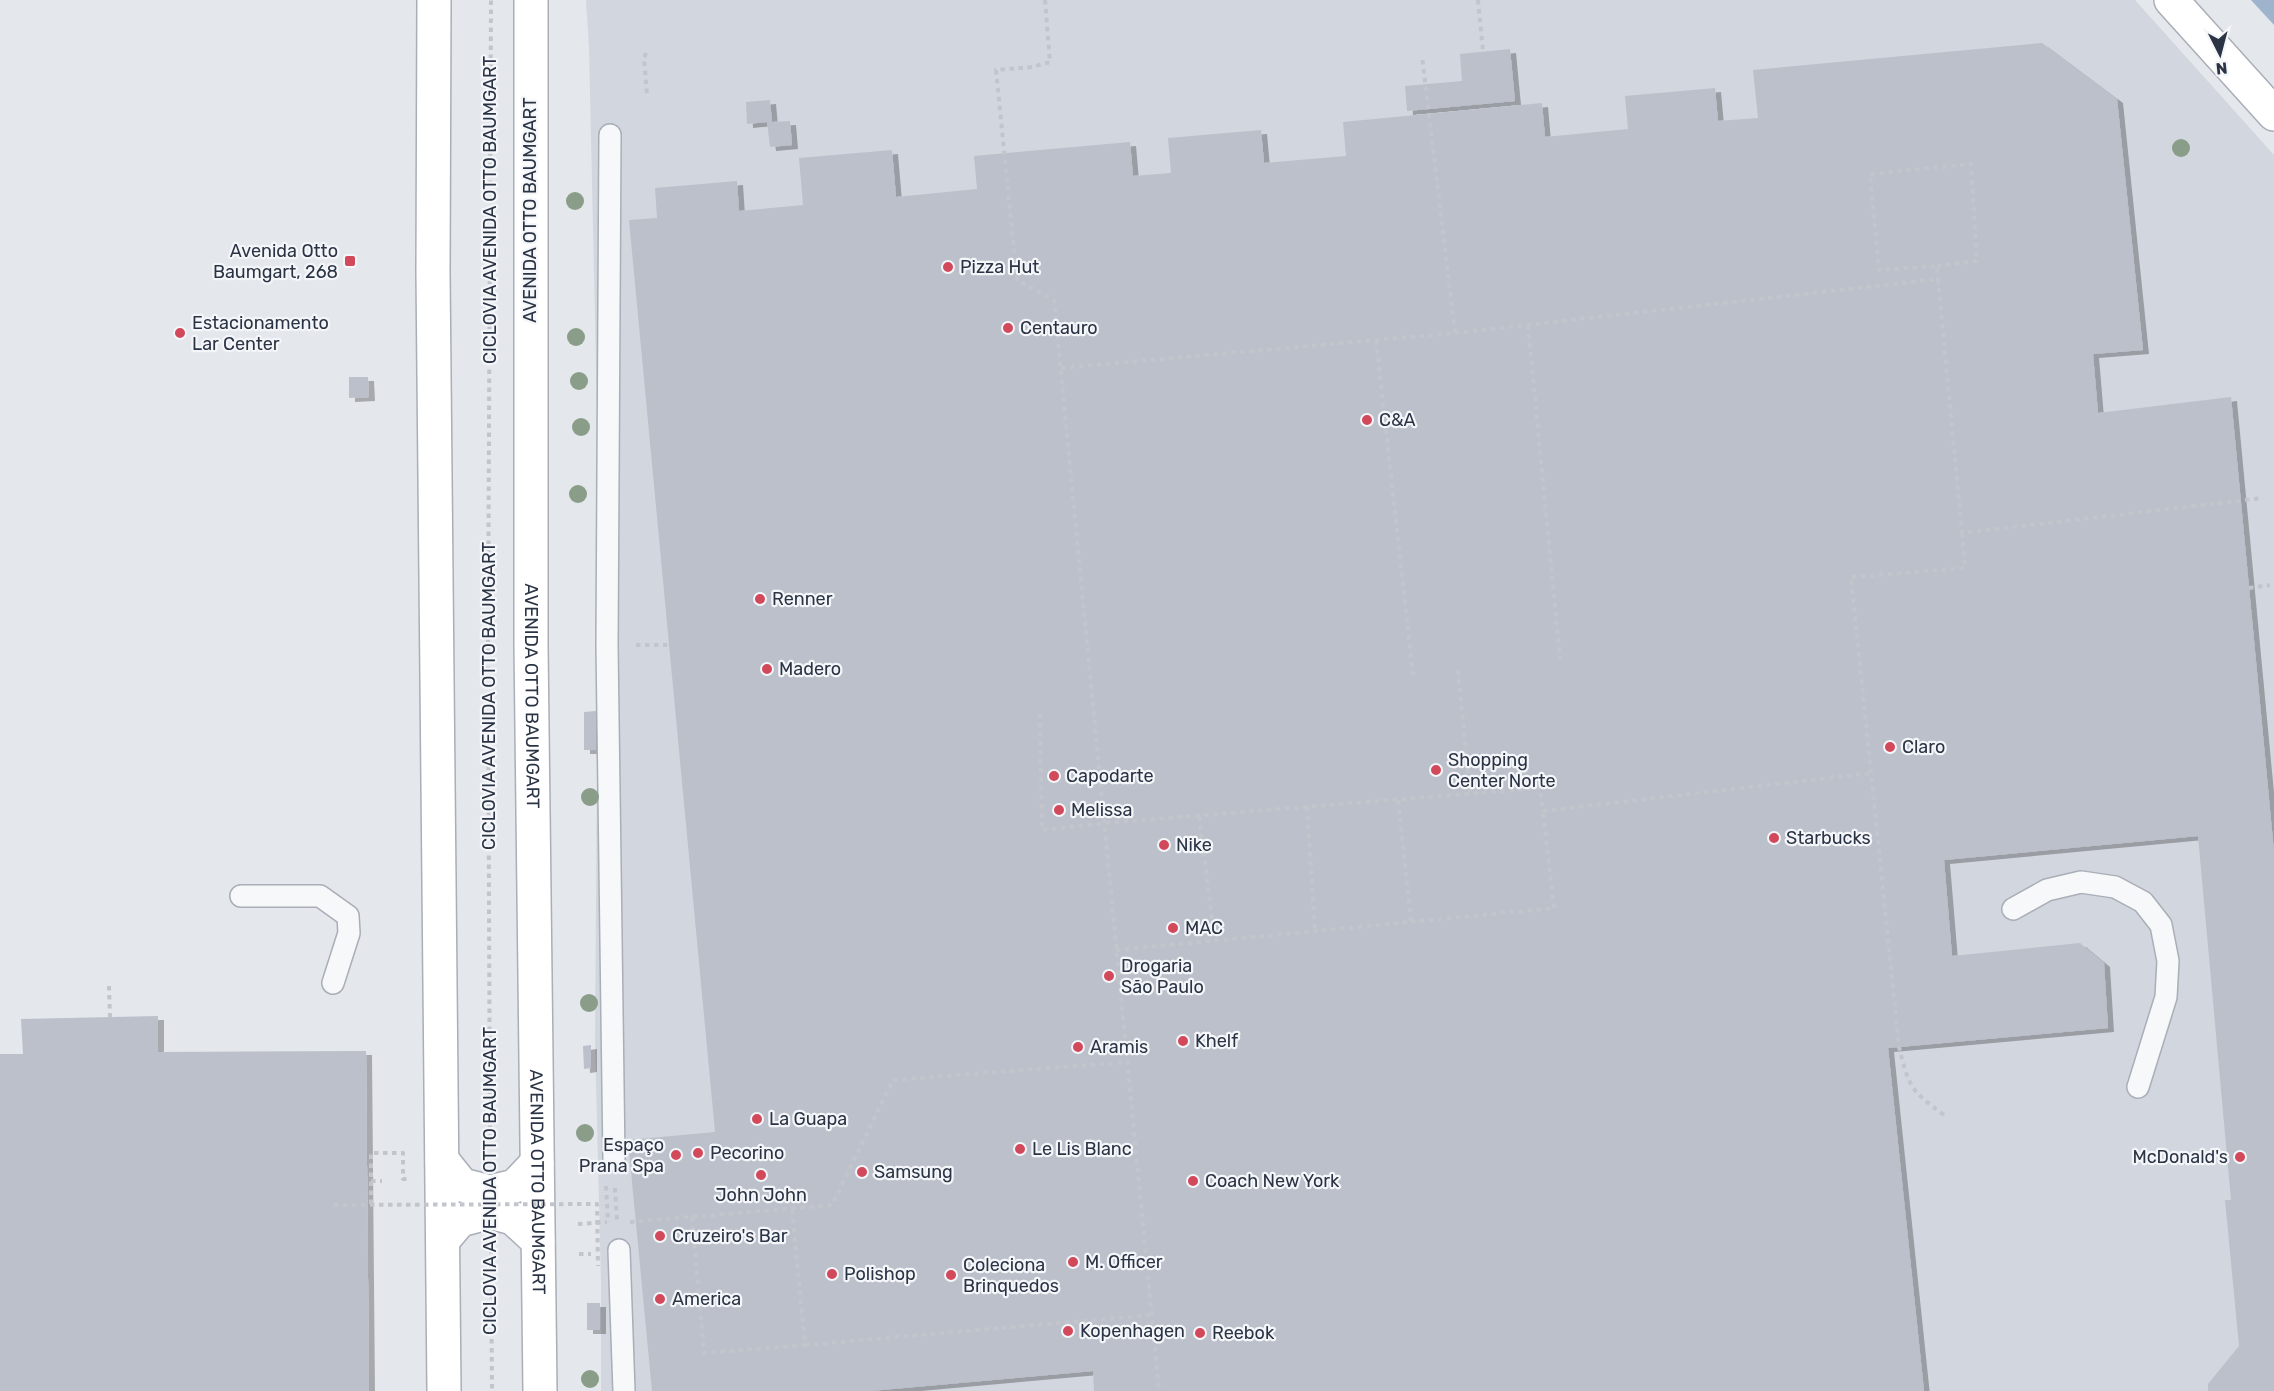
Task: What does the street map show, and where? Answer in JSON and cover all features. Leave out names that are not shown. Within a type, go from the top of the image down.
[{"type":"main road","points":[[434,0],[433,273],[444,1391]]},
{"type":"main road","name":"AVENIDA OTTO BAUMGART","points":[[531,0],[531,645],[540,1391]]},
{"type":"main road","points":[[2171,0],[2274,114]]},
{"type":"main road","points":[[442,1160],[462,1185],[513,1218],[538,1241]]},
{"type":"main road","points":[[443,1240],[460,1220],[515,1186],[537,1163]]},
{"type":"lane","points":[[610,135],[607,645],[614,1160]]},
{"type":"lane","points":[[2013,909],[2047,890],[2081,882],[2115,887],[2143,902],[2161,925],[2168,961],[2166,997],[2139,1087]]},
{"type":"lane","points":[[241,896],[320,896],[348,916],[349,933],[333,983]]},
{"type":"lane","points":[[619,1250],[624,1391]]},
{"type":"path","name":"CICLOVIA AVENIDA OTTO BAUMGART","points":[[491,0],[488,634],[492,1391]]},
{"type":"path","points":[[1045,0],[1050,62],[1032,67],[996,70],[1017,280],[1054,300],[1159,1391]]},
{"type":"path","points":[[1478,0],[1483,51]]},
{"type":"path","points":[[646,53],[644,58],[646,95]]},
{"type":"path","points":[[1422,56],[1455,333]]},
{"type":"path","points":[[1971,164],[1977,261],[1937,266],[1880,270],[1870,174],[1971,164]]},
{"type":"path","points":[[1937,266],[1965,568],[1851,577],[1899,1047],[1907,1079],[1918,1096],[1944,1115]]},
{"type":"path","points":[[1061,368],[1455,333],[1938,279]]},
{"type":"path","points":[[1528,325],[1560,659]]},
{"type":"path","points":[[1376,340],[1413,675]]},
{"type":"path","points":[[1962,533],[2263,498]]},
{"type":"path","points":[[2249,588],[2270,585]]},
{"type":"path","points":[[1458,670],[1470,794]]},
{"type":"path","points":[[1040,714],[1042,830],[1540,788],[1554,908],[1116,950]]},
{"type":"path","points":[[1543,811],[1871,773]]},
{"type":"path","points":[[1398,800],[1411,922]]},
{"type":"path","points":[[1307,807],[1315,930]]},
{"type":"path","points":[[1199,816],[1215,940]]},
{"type":"path","points":[[109,986],[110,1017]]},
{"type":"path","points":[[636,1222],[832,1205],[892,1080],[1127,1062]]},
{"type":"path","points":[[371,1204],[371,1153],[403,1153],[404,1179]]},
{"type":"path","points":[[614,1160],[619,1250]]},
{"type":"path","points":[[371,1181],[382,1181]]},
{"type":"path","points":[[334,1205],[597,1204],[598,1266]]},
{"type":"path","points":[[792,1209],[805,1345]]},
{"type":"path","points":[[692,1217],[704,1353],[1151,1315]]},
{"type":"path","points":[[578,1224],[606,1222]]},
{"type":"shaded area","name":"Shopping Center Norte","points":[[586,0],[2135,0],[2274,155],[2274,1391],[601,1391],[601,1282],[595,1041],[599,499]]},
{"type":"water","points":[[2251,0],[2274,0],[2274,25]]},
{"type":"building","name":"Shopping Center Norte","points":[[2042,43],[2117,99],[2143,350],[2093,354],[2098,413],[2231,397],[2274,852],[2274,1391],[2208,1391],[2208,1384],[2239,1346],[2225,1200],[2231,1200],[2198,836],[1944,860],[1952,956],[2080,943],[2104,963],[2108,1028],[1888,1048],[1924,1391],[1094,1391],[1093,1371],[870,1391],[652,1391],[628,1140],[715,1132],[629,220],[657,218],[655,188],[737,181],[739,211],[803,205],[799,158],[892,150],[896,197],[977,189],[974,156],[1130,142],[1133,176],[1171,173],[1168,138],[1261,130],[1264,163],[1346,156],[1343,122],[1542,103],[1545,137],[1628,129],[1625,96],[1715,88],[1718,121],[1758,118],[1753,70]]},
{"type":"building","points":[[1510,49],[1515,101],[1407,111],[1405,86],[1462,81],[1460,54]]},
{"type":"building","points":[[770,100],[772,122],[790,121],[792,145],[770,147],[767,122],[747,124],[746,102]]},
{"type":"building","points":[[349,377],[368,377],[369,397],[349,398]]},
{"type":"building","points":[[596,711],[596,750],[584,750],[584,712]]},
{"type":"building","points":[[158,1016],[158,1052],[366,1051],[369,1391],[0,1391],[0,1054],[23,1054],[21,1019]]},
{"type":"building","points":[[591,1045],[591,1068],[584,1069],[583,1046]]},
{"type":"building","points":[[587,1303],[600,1303],[600,1330],[587,1330]]},
{"type":"place","name":"Avenida Otto Baumgart, 268","points":[[350,261]]},
{"type":"place","name":"Pizza Hut","points":[[948,267]]},
{"type":"place","name":"Centauro","points":[[1008,328]]},
{"type":"place","name":"Estacionamento Lar Center","points":[[180,333]]},
{"type":"place","name":"C&A","points":[[1367,420]]},
{"type":"place","name":"Renner","points":[[760,599]]},
{"type":"place","name":"Madero","points":[[767,669]]},
{"type":"place","name":"Claro","points":[[1890,747]]},
{"type":"place","name":"Shopping Center Norte","points":[[1436,770]]},
{"type":"place","name":"Capodarte","points":[[1054,776]]},
{"type":"place","name":"Melissa","points":[[1059,810]]},
{"type":"place","name":"Starbucks","points":[[1774,838]]},
{"type":"place","name":"Nike","points":[[1164,845]]},
{"type":"place","name":"MAC","points":[[1173,928]]},
{"type":"place","name":"Drogaria São Paulo","points":[[1109,976]]},
{"type":"place","name":"Khelf","points":[[1183,1041]]},
{"type":"place","name":"Aramis","points":[[1078,1047]]},
{"type":"place","name":"La Guapa","points":[[757,1119]]},
{"type":"place","name":"Le Lis Blanc","points":[[1020,1149]]},
{"type":"place","name":"Pecorino","points":[[698,1153]]},
{"type":"place","name":"Espaço Prana Spa","points":[[676,1155]]},
{"type":"place","name":"McDonald's","points":[[2240,1157]]},
{"type":"place","name":"Samsung","points":[[862,1172]]},
{"type":"place","name":"John John","points":[[761,1175]]},
{"type":"place","name":"Coach New York","points":[[1193,1181]]},
{"type":"place","name":"Cruzeiro's Bar","points":[[660,1236]]},
{"type":"place","name":"M. Officer","points":[[1073,1262]]},
{"type":"place","name":"Polishop","points":[[832,1274]]},
{"type":"place","name":"Coleciona Brinquedos","points":[[951,1275]]},
{"type":"place","name":"America","points":[[660,1299]]},
{"type":"place","name":"Kopenhagen","points":[[1068,1331]]},
{"type":"place","name":"Reebok","points":[[1200,1333]]}]
